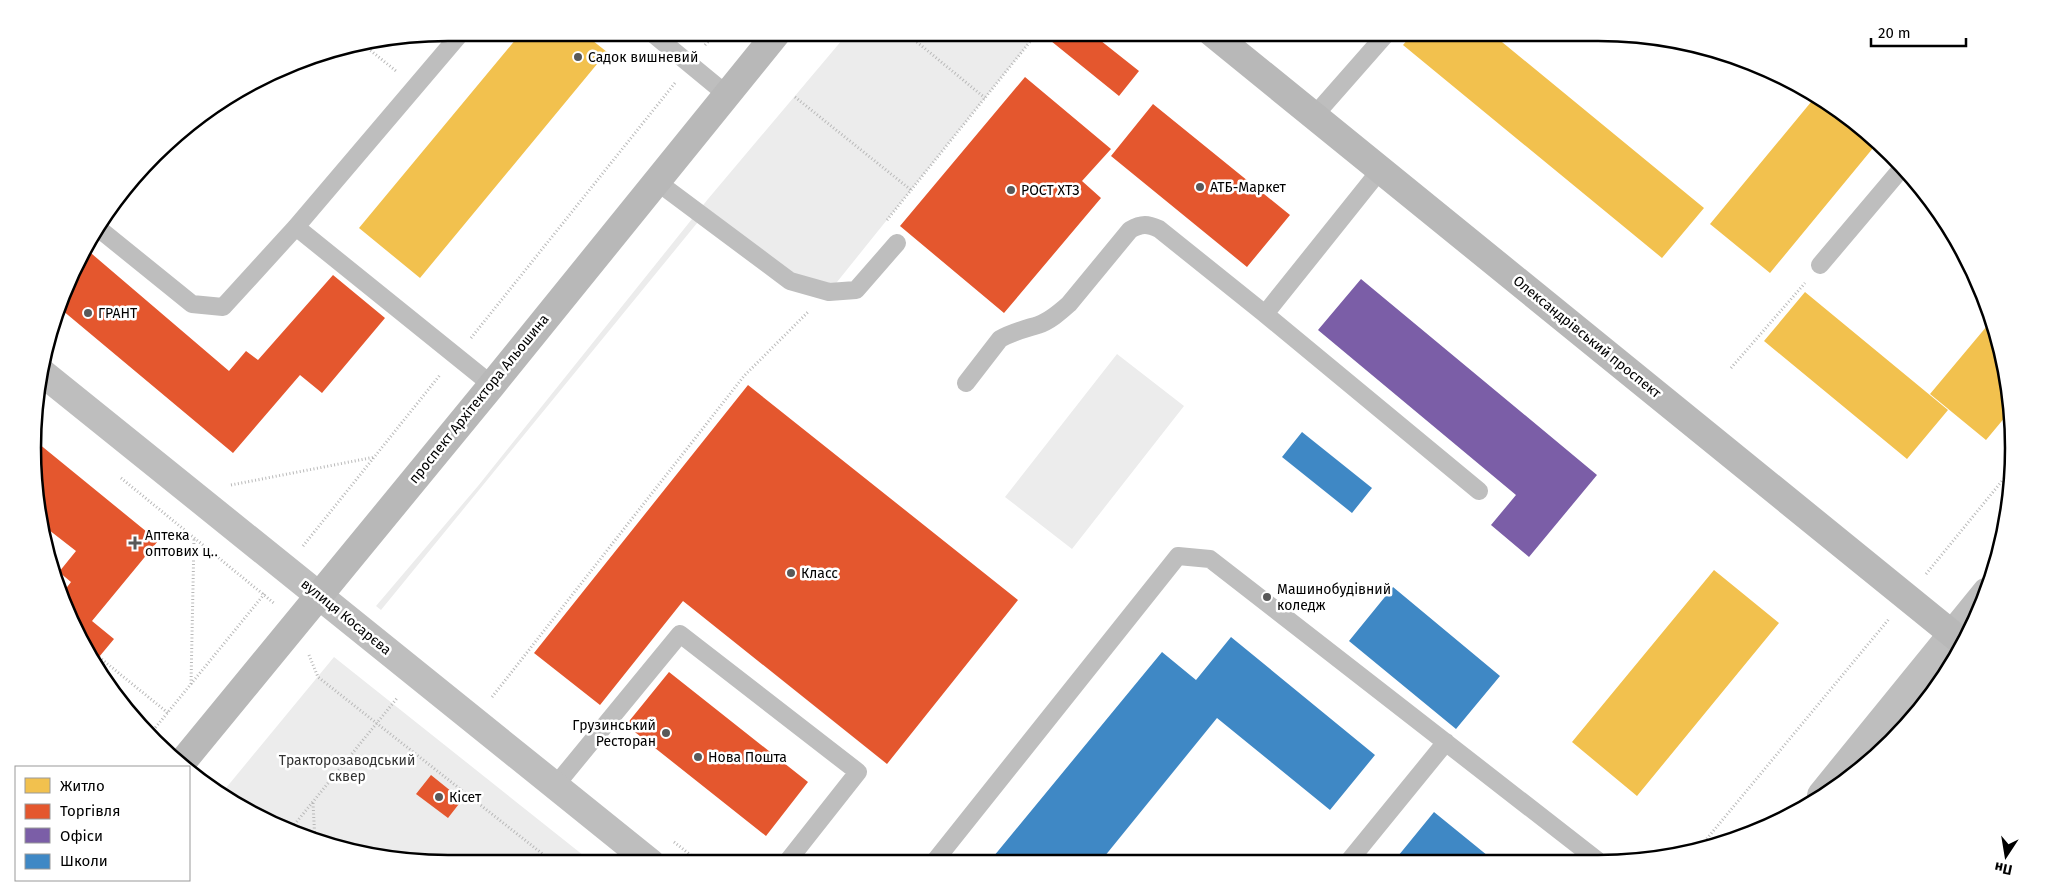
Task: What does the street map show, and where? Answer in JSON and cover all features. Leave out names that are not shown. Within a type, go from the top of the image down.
[{"type":"street","name":"проспект Архітектора Альошина","points":[[185,758],[492,385],[770,41]]},
{"type":"street","name":"Олександрівський проспект","points":[[1223,41],[1957,638]]},
{"type":"street","name":"вулиця Косарєва","points":[[48,377],[641,855]]},
{"type":"street","points":[[1836,778],[1957,638]]},
{"type":"lane","points":[[104,233],[192,304],[223,307],[296,227],[453,41]]},
{"type":"lane","points":[[663,41],[726,94]]},
{"type":"lane","points":[[1314,116],[1379,41]]},
{"type":"lane","points":[[1265,314],[1381,170]]},
{"type":"lane","points":[[1820,266],[1898,173]]},
{"type":"lane","points":[[656,181],[790,281],[829,292],[856,290],[897,243]]},
{"type":"lane","points":[[966,382],[1000,339],[1008,334],[1040,324],[1058,314],[1069,304],[1130,230],[1138,225],[1148,224],[1159,229],[1265,314],[1479,491]]},
{"type":"lane","points":[[296,227],[492,385]]},
{"type":"lane","points":[[940,855],[1178,556],[1210,559],[1591,855]]},
{"type":"lane","points":[[555,786],[680,634],[858,772],[793,855]]},
{"type":"lane","points":[[1354,855],[1446,742]]},
{"type":"path","points":[[154,729],[709,41]]},
{"type":"path","points":[[917,41],[985,98]]},
{"type":"path","points":[[884,223],[1031,41]]},
{"type":"path","points":[[369,49],[414,86]]},
{"type":"path","points":[[795,97],[911,190]]},
{"type":"path","points":[[1731,368],[1820,266]]},
{"type":"path","points":[[491,697],[744,376],[829,292]]},
{"type":"path","points":[[228,486],[375,457]]},
{"type":"path","points":[[118,476],[297,622],[318,678],[544,855]]},
{"type":"path","points":[[1706,840],[2004,479]]},
{"type":"path","points":[[191,684],[194,538]]},
{"type":"path","points":[[100,658],[168,713]]},
{"type":"path","points":[[294,825],[417,674]]},
{"type":"path","points":[[313,803],[314,832]]},
{"type":"green space","points":[[841,41],[1031,41],[829,292],[790,281],[702,217],[381,610],[376,606],[478,486],[708,199]]},
{"type":"green space","points":[[1117,354],[1184,406],[1072,549],[1005,497]]},
{"type":"green space","name":"Тракторозаводський сквер","points":[[334,657],[583,855],[421,854],[369,847],[343,841],[292,824],[268,813],[226,788]]},
{"type":"building: Житло","points":[[514,41],[593,41],[607,52],[420,278],[359,228]]},
{"type":"building: Житло","points":[[1406,41],[1501,41],[1704,208],[1662,258],[1403,45]]},
{"type":"building: Житло","points":[[1811,102],[1846,125],[1873,148],[1770,273],[1710,224]]},
{"type":"building: Житло","points":[[1805,292],[1948,410],[1907,459],[1764,341]]},
{"type":"building: Житло","points":[[1986,327],[1997,369],[2004,419],[1986,440],[1930,394]]},
{"type":"building: Житло","points":[[1714,570],[1779,623],[1637,796],[1572,742]]},
{"type":"building: Торгівля","points":[[1051,41],[1101,41],[1139,71],[1119,96]]},
{"type":"building: Торгівля","name":"РОСТ ХТЗ","points":[[1025,77],[1111,149],[1082,181],[1101,198],[1004,313],[900,226]]},
{"type":"building: Торгівля","points":[[1153,104],[1290,215],[1247,267],[1111,156]]},
{"type":"building: Торгівля","points":[[91,253],[229,371],[246,351],[258,360],[333,275],[385,318],[322,393],[300,375],[233,453],[65,312],[72,292]]},
{"type":"building: Торгівля","name":"Класс","points":[[748,385],[1018,600],[887,764],[683,601],[600,705],[534,653]]},
{"type":"building: Торгівля","points":[[41,446],[158,541],[92,621],[114,639],[99,657],[72,604],[66,588],[71,582],[61,574],[60,570],[76,551],[50,531],[42,475]]},
{"type":"building: Торгівля","points":[[669,672],[808,782],[766,836],[626,725]]},
{"type":"building: Торгівля","name":"Кісет","points":[[431,775],[462,800],[448,818],[416,794]]},
{"type":"building: Офіси","points":[[1361,279],[1597,475],[1529,557],[1491,525],[1516,495],[1318,330]]},
{"type":"building: Школи","points":[[1302,432],[1372,488],[1352,513],[1282,457]]},
{"type":"building: Школи","points":[[1393,587],[1500,676],[1456,729],[1349,641]]},
{"type":"building: Школи","points":[[1231,637],[1375,755],[1330,810],[1217,718],[1106,855],[995,855],[1162,652],[1196,680]]},
{"type":"building: Школи","points":[[1434,812],[1487,855],[1399,855]]},
{"type":"place","name":"Садок вишневий","points":[[578,57]]},
{"type":"place","name":"АТБ-Маркет","points":[[1200,187]]},
{"type":"place","name":"РОСТ ХТЗ","points":[[1011,190]]},
{"type":"place","name":"ГРАНТ","points":[[88,313]]},
{"type":"place","name":"Аптека оптових ц‥","points":[[135,543]]},
{"type":"place","name":"Класс","points":[[791,573]]},
{"type":"place","name":"Машинобудівний коледж","points":[[1267,597]]},
{"type":"place","name":"Грузинський Ресторан","points":[[666,733]]},
{"type":"place","name":"Нова Пошта","points":[[698,757]]},
{"type":"place","name":"Кісет","points":[[439,797]]}]
